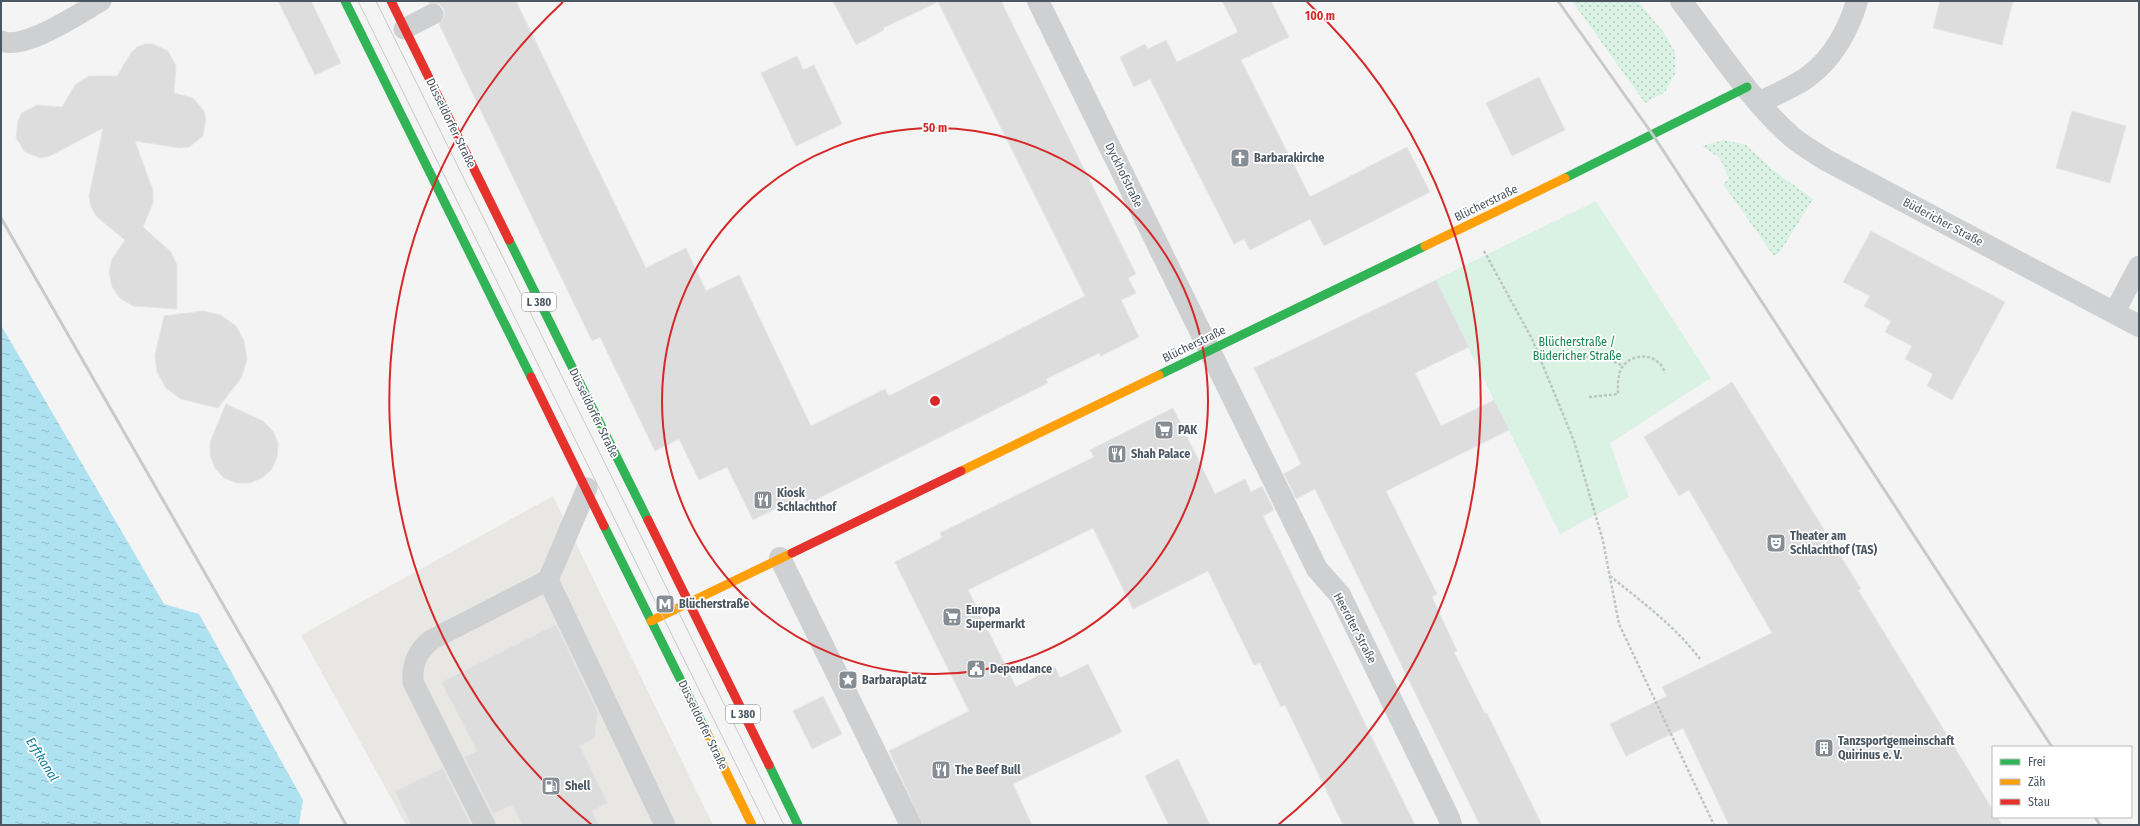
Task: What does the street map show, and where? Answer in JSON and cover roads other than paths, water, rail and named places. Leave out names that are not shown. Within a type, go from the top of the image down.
[{"type":"main road","name":"Düsseldorfer Straße","points":[[345,1],[587,488],[752,825]]},
{"type":"main road","name":"Düsseldorfer Straße","points":[[390,1],[798,825]]},
{"type":"main road","name":"Blücherstraße","points":[[651,621],[1615,154],[1753,95]]},
{"type":"street","name":"Dyckhofstraße","points":[[1038,1],[1209,350]]},
{"type":"street","name":"Büdericher Straße","points":[[1682,1],[1753,95],[1791,136],[1826,160],[2139,326]]},
{"type":"street","points":[[1753,95],[1809,76],[1834,50],[1852,18],[1857,1]]},
{"type":"street","name":"Heerdter Straße","points":[[1209,350],[1317,569],[1340,595],[1449,818],[1450,825]]},
{"type":"street","points":[[780,558],[911,825]]},
{"type":"lane","points":[[1,41],[6,44],[38,37],[101,1]]},
{"type":"lane","points":[[404,29],[433,14]]},
{"type":"lane","points":[[2114,313],[2139,266]]},
{"type":"lane","points":[[485,825],[413,682],[412,669],[416,657],[422,647],[431,640],[548,580],[587,488]]},
{"type":"lane","points":[[548,580],[665,825]]},
{"type":"water","name":"Erftkanal","points":[[1,325],[164,604],[199,614],[303,800],[299,825],[1,825]]},
{"type":"tram line","points":[[358,1],[766,825]]},
{"type":"tram line","points":[[376,1],[784,825]]},
{"type":"railway","points":[[1558,1],[1653,135],[2051,746]]},
{"type":"railway","points":[[1,218],[271,688],[346,825]]},
{"type":"railway","points":[[2096,818],[2100,825]]},
{"type":"place","name":"Barbarakirche","points":[[1240,158]]},
{"type":"place","name":"PAK","points":[[1164,430]]},
{"type":"place","name":"Shah Palace","points":[[1117,454]]},
{"type":"place","name":"Kiosk Schlachthof","points":[[763,500]]},
{"type":"place","name":"Theater am Schlachthof (TAS)","points":[[1776,543]]},
{"type":"place","name":"Blücherstraße","points":[[665,604]]},
{"type":"place","name":"Europa Supermarkt","points":[[952,617]]},
{"type":"place","name":"Dependance","points":[[976,669]]},
{"type":"place","name":"Barbaraplatz","points":[[848,680]]},
{"type":"place","name":"Tanzsportgemeinschaft Quirinus e. V.","points":[[1824,748]]},
{"type":"place","name":"The Beef Bull","points":[[941,770]]},
{"type":"place","name":"Shell","points":[[551,786]]},
{"type":"park label","name":"Blücherstraße / Büdericher Straße","points":[[1577,349]]}]
